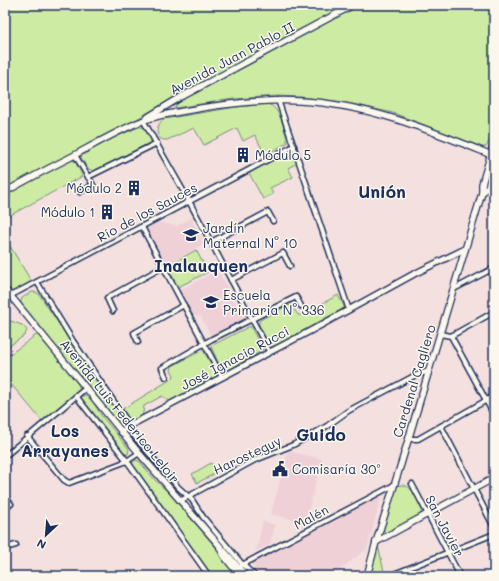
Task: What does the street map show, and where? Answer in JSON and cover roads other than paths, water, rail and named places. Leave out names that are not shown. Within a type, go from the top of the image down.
[{"type":"main road","name":"Avenida Juan Pablo II","points":[[143,120],[181,97],[353,5]]},
{"type":"main road","points":[[5,192],[98,142],[143,120],[185,111],[236,103],[278,100],[302,101],[342,106],[382,115],[492,156]]},
{"type":"main road","name":"Cardenal Cagliero","points":[[367,576],[376,542],[454,289],[482,193],[482,184],[492,156],[494,143]]},
{"type":"main road","name":"Cardenal Cagliero","points":[[482,193],[488,187],[494,167]]},
{"type":"main road","name":"Avenida Luis Federico Leloir","points":[[5,289],[139,453],[219,546],[241,566],[246,576]]},
{"type":"main road","points":[[376,542],[494,478]]},
{"type":"main road","name":"Avenida Luis Federico Leloir","points":[[219,546],[224,556],[240,576]]},
{"type":"street","points":[[278,100],[350,310]]},
{"type":"street","points":[[143,120],[189,200],[269,351]]},
{"type":"street","points":[[88,176],[157,143]]},
{"type":"street","name":"Río de los Sauces","points":[[10,296],[142,227],[189,200],[294,146]]},
{"type":"street","points":[[75,155],[93,185],[80,192]]},
{"type":"street","points":[[211,242],[268,212],[273,222]]},
{"type":"street","points":[[142,227],[222,377]]},
{"type":"street","name":"José Ignacio Rucci","points":[[122,432],[129,426],[269,351],[350,310],[414,274],[465,249]]},
{"type":"street","points":[[231,280],[283,253],[290,266]]},
{"type":"street","points":[[113,311],[107,298],[164,267]]},
{"type":"street","points":[[454,289],[494,268]]},
{"type":"street","points":[[37,282],[73,341],[135,436],[178,488],[188,496],[241,566],[255,576]]},
{"type":"street","points":[[166,377],[162,368],[204,343],[296,297],[301,306]]},
{"type":"street","points":[[138,342],[134,333],[184,305]]},
{"type":"street","points":[[440,334],[451,336],[492,313],[494,320]]},
{"type":"street","points":[[451,336],[494,415]]},
{"type":"street","name":"Harosteguy","points":[[180,501],[252,461],[293,445],[327,426],[348,411],[414,376],[429,371]]},
{"type":"street","points":[[5,456],[86,388]]},
{"type":"street","points":[[76,396],[127,461],[209,576]]},
{"type":"street","points":[[409,438],[418,439],[494,396]]},
{"type":"street","points":[[441,426],[494,527]]},
{"type":"street","points":[[27,436],[64,480],[69,483],[127,461],[139,453]]},
{"type":"street","name":"San Javier","points":[[412,484],[460,576]]},
{"type":"street","name":"Malén","points":[[241,566],[394,485]]},
{"type":"street","points":[[5,497],[10,504]]},
{"type":"street","points":[[389,576],[494,534]]},
{"type":"street","points":[[5,548],[16,545]]},
{"type":"place","name":"Módulo 5","points":[[243,155]]},
{"type":"place","name":"Módulo 2","points":[[134,188]]},
{"type":"place","name":"Módulo 1","points":[[107,212]]},
{"type":"place","name":"Jardín Maternal N° 10","points":[[191,235]]},
{"type":"place","name":"Escuela Primaria N° 336","points":[[211,302]]},
{"type":"place","name":"Comisaría 30º","points":[[280,469]]},
{"type":"district","name":"Unión","points":[[382,192]]},
{"type":"district","name":"Inalauquen","points":[[201,266]]},
{"type":"district","name":"Guido","points":[[321,435]]},
{"type":"district","name":"Los Arrayanes","points":[[65,441]]}]
